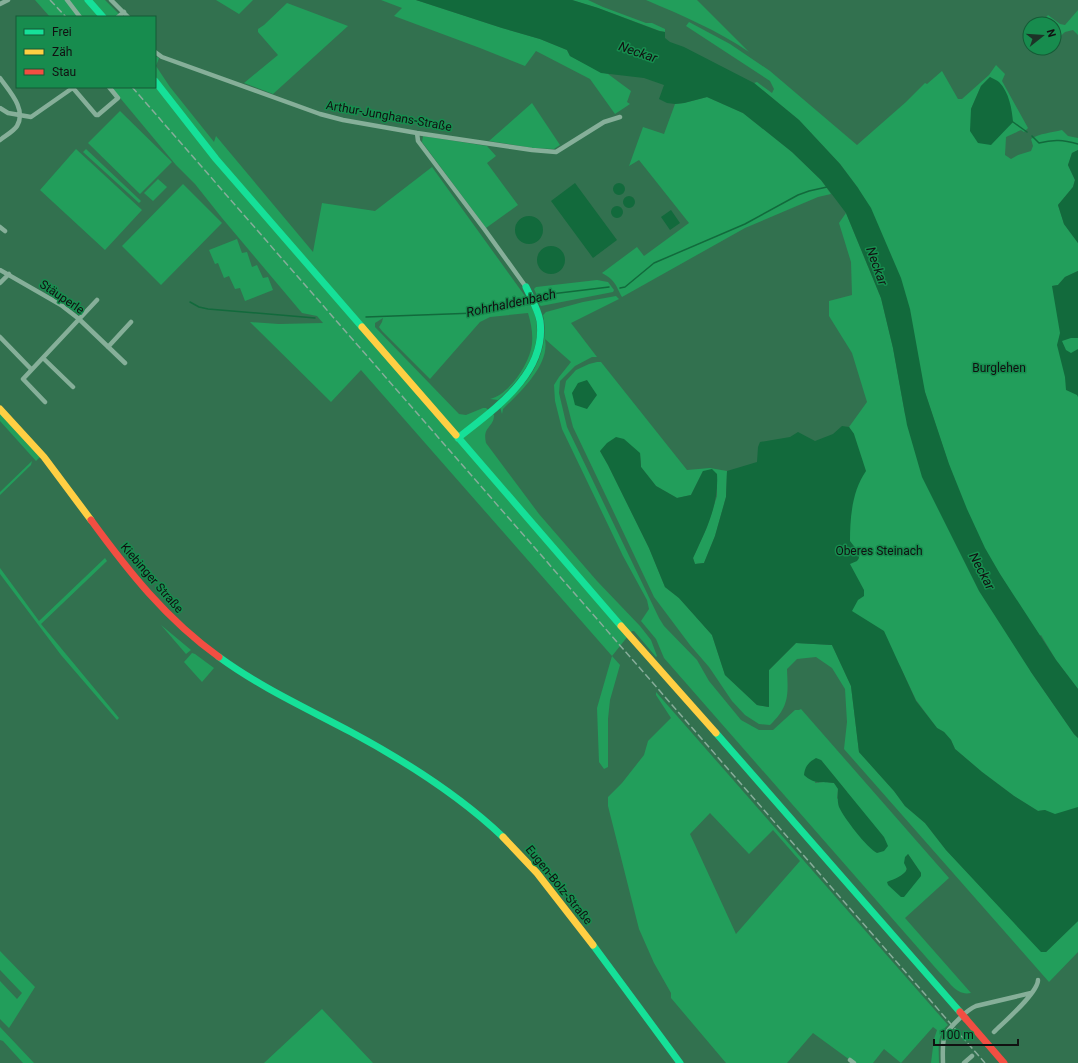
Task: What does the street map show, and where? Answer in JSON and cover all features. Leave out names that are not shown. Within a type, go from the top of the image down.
[{"type":"main road","points":[[88,0],[102,16]]},
{"type":"main road","points":[[156,82],[216,160],[592,593],[1004,1063]]},
{"type":"main road","points":[[458,438],[507,396],[521,381],[536,357],[540,342],[540,321],[527,290]]},
{"type":"main road","name":"Kiebinger Straße","points":[[0,409],[43,456],[126,568],[150,597],[173,620],[197,641],[238,670],[325,719]]},
{"type":"main road","name":"Eugen-Bolz-Straße","points":[[325,719],[389,754],[438,785],[479,816],[508,841],[546,883],[680,1063]]},
{"type":"street","points":[[0,4],[8,0]]},
{"type":"street","points":[[67,0],[79,16]]},
{"type":"street","points":[[111,0],[127,16]]},
{"type":"street","points":[[119,16],[124,12]]},
{"type":"street","name":"Arthur-Junghans-Straße","points":[[156,53],[162,57],[320,114],[342,120],[526,149],[556,152],[604,122],[620,117]]},
{"type":"street","points":[[0,78],[18,105],[20,116],[16,127],[0,140]]},
{"type":"street","points":[[0,108],[8,113],[31,117],[72,88]]},
{"type":"street","points":[[74,88],[98,115],[118,98],[110,88]]},
{"type":"street","points":[[417,133],[418,141],[527,290]]},
{"type":"street","points":[[0,227],[5,231]]},
{"type":"street","name":"Stäuperle","points":[[0,270],[61,305],[125,363]]},
{"type":"street","points":[[0,283],[9,274]]},
{"type":"street","points":[[45,402],[22,379],[97,300]]},
{"type":"street","points":[[108,347],[132,322]]},
{"type":"street","points":[[0,337],[31,369]]},
{"type":"street","points":[[43,358],[74,387]]},
{"type":"street","points":[[994,1032],[1031,993],[1038,984],[1038,980]]},
{"type":"street","points":[[943,1063],[943,1038],[948,1030],[968,1010],[976,1006],[1031,993]]},
{"type":"street","points":[[964,1063],[972,1056]]},
{"type":"green space","points":[[35,0],[105,0],[121,16],[49,16]]},
{"type":"green space","points":[[216,0],[253,0],[239,14]]},
{"type":"green space","points":[[381,0],[416,0],[540,39],[567,50],[570,56],[608,74],[631,91],[627,102],[630,104],[615,114],[590,79],[536,51],[525,66],[394,16],[402,8]]},
{"type":"green space","points":[[572,0],[588,0],[646,23],[652,23],[665,29],[665,32],[598,8]]},
{"type":"green space","points":[[646,0],[697,0],[749,52],[712,30]]},
{"type":"green space","points":[[287,3],[348,26],[273,94],[244,83],[278,55],[258,32],[258,29]]},
{"type":"green space","points":[[1078,10],[1078,35],[1073,30],[1065,32],[1062,35],[1062,24],[1065,25]]},
{"type":"green space","name":"Burglehen","points":[[689,22],[730,44],[770,71],[857,145],[906,102],[925,83],[927,84],[942,71],[958,99],[962,99],[989,75],[996,65],[1005,74],[1002,81],[1028,128],[1024,132],[1021,130],[1006,137],[1005,155],[1011,159],[1031,151],[1033,146],[1031,139],[1046,133],[1062,130],[1068,136],[1078,138],[1078,150],[1072,153],[1068,165],[1075,180],[1073,187],[1058,205],[1064,224],[1078,243],[1078,271],[1065,277],[1058,285],[1052,286],[1078,308],[1078,689],[1056,660],[1041,635],[1038,637],[967,520],[858,188],[840,164],[799,120],[754,83],[757,82],[772,93],[774,89],[770,81],[686,26]],"holes":[[[990,77],[1013,122],[1001,133],[971,109],[981,86]]]},
{"type":"green space","points":[[156,56],[159,58],[156,66]]},
{"type":"green space","points":[[156,66],[170,87],[214,142],[216,136],[313,252],[322,203],[375,211],[432,167],[531,306],[537,325],[537,338],[534,350],[530,361],[516,382],[498,400],[490,399],[497,396],[511,385],[523,369],[527,360],[532,344],[532,328],[528,313],[490,317],[480,322],[430,379],[382,331],[379,327],[383,318],[375,323],[375,327],[459,414],[466,415],[486,408],[494,415],[486,433],[486,443],[539,514],[597,581],[640,626],[651,640],[657,656],[656,657],[634,631],[632,631],[612,656],[361,370],[331,402],[250,322],[279,324],[323,323],[317,316],[302,313],[195,184],[176,165],[112,88],[156,88]]},
{"type":"green space","points":[[707,97],[743,113],[792,152],[821,180],[831,194],[818,197],[745,228],[622,297],[613,281],[602,273],[637,247],[644,256],[689,223],[639,160],[629,166],[643,127],[664,134],[675,104]]},
{"type":"green space","points":[[532,103],[560,145],[554,149],[533,148],[489,141]]},
{"type":"green space","points":[[120,111],[172,162],[140,194],[88,143]]},
{"type":"green space","points":[[423,136],[487,146],[496,156],[487,163],[518,205],[486,228],[422,142]]},
{"type":"green space","points":[[76,149],[142,210],[105,250],[40,190]]},
{"type":"green space","points":[[86,149],[141,201],[139,203],[83,152]]},
{"type":"green space","points":[[158,179],[167,187],[153,201],[144,193]]},
{"type":"green space","points":[[183,184],[222,223],[161,285],[122,246]]},
{"type":"green space","name":"Oberes Steinach","points":[[846,213],[881,298],[893,348],[905,414],[1031,672],[1078,738],[1078,842],[1045,810],[1038,811],[1014,796],[955,749],[951,740],[944,732],[937,728],[916,700],[900,666],[797,563],[854,434],[849,427],[867,402],[852,353],[829,316],[829,301],[852,295],[851,262],[839,223]]},
{"type":"green space","points":[[237,239],[242,253],[247,252],[252,267],[257,265],[263,278],[268,277],[273,290],[245,301],[240,288],[235,289],[229,276],[224,278],[218,263],[215,264],[209,250]]},
{"type":"green space","points":[[597,280],[608,282],[614,290],[613,292],[541,306],[534,289],[536,287]]},
{"type":"green space","points":[[616,296],[619,299],[571,323],[597,357],[592,357],[575,366],[560,381],[559,393],[567,427],[659,618],[664,626],[697,660],[709,681],[741,720],[759,730],[773,730],[795,710],[801,709],[949,878],[905,918],[971,993],[957,990],[940,973],[664,658],[656,639],[641,621],[649,609],[647,600],[623,556],[562,429],[555,401],[554,385],[571,362],[545,339],[543,359],[538,368],[525,386],[503,409],[502,414],[500,407],[527,379],[533,371],[541,353],[545,334],[543,315],[546,312],[583,302]],"holes":[[[821,760],[847,792],[837,799],[838,788],[834,783],[815,783]],[[908,854],[921,873],[921,876],[896,879],[906,872]]]},
{"type":"green space","points":[[597,362],[601,362],[687,470],[710,468],[727,471],[726,497],[715,536],[704,563],[695,564],[693,558],[707,527],[717,496],[717,474],[703,471],[691,495],[677,498],[656,486],[641,467],[640,453],[600,451],[649,548],[665,587],[679,598],[712,635],[725,675],[757,705],[768,707],[769,670],[796,643],[832,645],[851,686],[859,752],[894,791],[905,806],[925,823],[946,850],[1041,951],[1046,952],[1078,921],[1078,952],[1049,982],[844,749],[847,722],[845,689],[832,668],[816,657],[797,659],[787,669],[788,686],[786,699],[781,712],[770,725],[759,724],[745,715],[732,701],[709,667],[690,645],[654,597],[573,427],[564,392],[566,381],[576,370]]},
{"type":"green space","points":[[0,413],[40,457],[36,461],[0,421]]},
{"type":"green space","points":[[32,461],[31,465],[0,495],[0,492]]},
{"type":"green space","points":[[105,558],[107,561],[41,624],[119,718],[117,720],[61,655],[0,574],[0,568],[39,621]]},
{"type":"green space","points":[[161,625],[191,650],[186,654]]},
{"type":"green space","points":[[192,653],[214,668],[202,682],[184,662]]},
{"type":"green space","points":[[612,656],[620,665],[610,700],[608,719],[608,767],[604,769],[599,762],[597,708]]},
{"type":"green space","points":[[656,692],[948,1025],[944,1029],[940,1038],[939,1063],[931,1063],[934,1039],[937,1030],[933,1027],[901,1063],[884,1049],[873,1063],[854,1063],[813,1033],[787,1063],[726,1063],[671,998],[671,993],[654,963],[639,929],[608,806],[608,797],[622,783],[644,755],[648,741],[671,718],[656,695]],"holes":[[[710,813],[749,854],[773,830],[800,861],[736,934],[690,834]]]},
{"type":"green space","points":[[0,951],[35,987],[9,1028],[0,1019],[0,981],[17,999],[22,993],[0,970]]},
{"type":"green space","points":[[322,1009],[373,1063],[264,1063]]},
{"type":"green space","points":[[0,1027],[34,1063],[23,1063],[3,1041],[0,1040]]},
{"type":"water","name":"Neckar","points":[[416,0],[572,0],[665,32],[665,38],[670,42],[684,47],[754,83],[799,120],[840,164],[871,208],[901,278],[910,309],[925,392],[949,464],[967,509],[985,548],[1000,574],[1056,660],[1078,689],[1078,738],[1031,672],[979,591],[922,477],[907,425],[893,348],[881,298],[846,213],[821,180],[792,152],[743,113],[707,97],[684,103],[667,103],[659,99],[664,85],[644,78],[601,73],[570,56],[567,50],[540,39]]},
{"type":"water","points":[[990,77],[999,82],[1008,96],[1013,122],[991,145],[978,143],[970,131],[971,109],[981,86]]},
{"type":"water","points":[[1078,150],[1078,243],[1064,224],[1058,205],[1073,187],[1075,180],[1068,165],[1072,153]]},
{"type":"water","points":[[575,183],[617,240],[593,258],[551,201]]},
{"type":"water","points":[[617,183],[621,183],[625,189],[621,195],[617,195],[613,191],[613,187]]},
{"type":"water","points":[[627,196],[631,196],[635,202],[631,208],[627,208],[623,204],[623,200]]},
{"type":"water","points":[[615,206],[619,206],[623,212],[619,218],[615,218],[611,214],[611,210]]},
{"type":"water","points":[[671,210],[680,223],[670,230],[661,217]]},
{"type":"water","points":[[529,216],[539,220],[543,230],[539,240],[529,244],[519,240],[515,230],[519,220]]},
{"type":"water","points":[[551,246],[561,250],[565,260],[561,270],[551,274],[541,270],[537,260],[541,250]]},
{"type":"water","points":[[1078,271],[1078,338],[1071,338],[1062,341],[1066,350],[1071,353],[1078,349],[1078,397],[1077,395],[1066,390],[1065,377],[1057,345],[1060,333],[1052,286],[1058,285],[1065,277]]},
{"type":"water","points":[[587,380],[597,395],[587,409],[575,405],[572,393],[578,383]]},
{"type":"water","points":[[842,426],[849,427],[854,434],[866,471],[858,487],[851,514],[850,541],[857,550],[859,558],[857,561],[850,564],[864,590],[864,596],[858,600],[852,611],[884,631],[916,701],[937,728],[944,732],[951,740],[955,749],[1014,796],[1038,811],[1045,810],[1055,814],[1078,807],[1078,921],[1046,952],[1041,952],[946,850],[925,823],[905,806],[894,791],[859,752],[851,686],[832,645],[796,643],[769,670],[769,707],[757,705],[725,675],[712,635],[679,598],[665,587],[649,548],[600,451],[607,443],[616,437],[624,439],[640,453],[641,467],[656,486],[677,498],[691,495],[703,471],[712,469],[717,474],[714,507],[693,558],[695,564],[704,563],[715,536],[726,497],[727,471],[757,462],[758,447],[760,442],[790,437],[798,432],[815,441],[833,434]]},
{"type":"water","points":[[816,758],[821,760],[884,837],[888,846],[884,851],[877,853],[873,850],[851,825],[839,807],[838,789],[834,783],[818,782],[804,775],[805,769],[811,761]]},
{"type":"water","points":[[908,854],[921,873],[921,876],[904,897],[901,897],[888,885],[887,882],[904,874],[907,869],[904,863],[905,857]]},
{"type":"waterway","points":[[1013,122],[1027,132]]},
{"type":"waterway","points":[[1032,136],[1039,143],[1058,140],[1078,144]]},
{"type":"waterway","name":"Rohrhaldenbach","points":[[620,288],[625,287],[654,263],[745,224],[798,195],[827,187]]},
{"type":"waterway","name":"Rohrhaldenbach","points":[[534,299],[551,294],[609,287]]},
{"type":"waterway","name":"Rohrhaldenbach","points":[[366,317],[476,313],[508,307],[530,300]]},
{"type":"waterway","name":"Rohrhaldenbach","points":[[190,302],[199,307],[208,309],[315,318]]},
{"type":"railway","points":[[50,0],[65,16]]},
{"type":"railway","points":[[133,88],[985,1063]]},
{"type":"traffic: fast","points":[[88,0],[102,16]]},
{"type":"traffic: fast","points":[[156,82],[216,159],[362,327]]},
{"type":"traffic: fast","points":[[458,438],[502,402],[527,374],[535,358],[540,340],[540,321],[536,308],[526,287]]},
{"type":"traffic: fast","points":[[456,435],[621,626]]},
{"type":"traffic: fast","points":[[219,657],[267,688],[351,732],[411,767],[450,793],[503,837]]},
{"type":"traffic: fast","points":[[716,733],[960,1012]]},
{"type":"traffic: fast","points":[[593,945],[680,1063]]},
{"type":"traffic: slow","points":[[362,327],[456,435]]},
{"type":"traffic: slow","points":[[0,409],[44,457],[91,520]]},
{"type":"traffic: slow","points":[[621,626],[716,733]]},
{"type":"traffic: slow","points":[[503,837],[537,873],[593,945]]},
{"type":"traffic: jam","points":[[91,520],[149,594],[182,627],[219,657]]},
{"type":"traffic: jam","points":[[960,1012],[966,1019]]},
{"type":"traffic: jam","points":[[966,1019],[1004,1063]]}]
